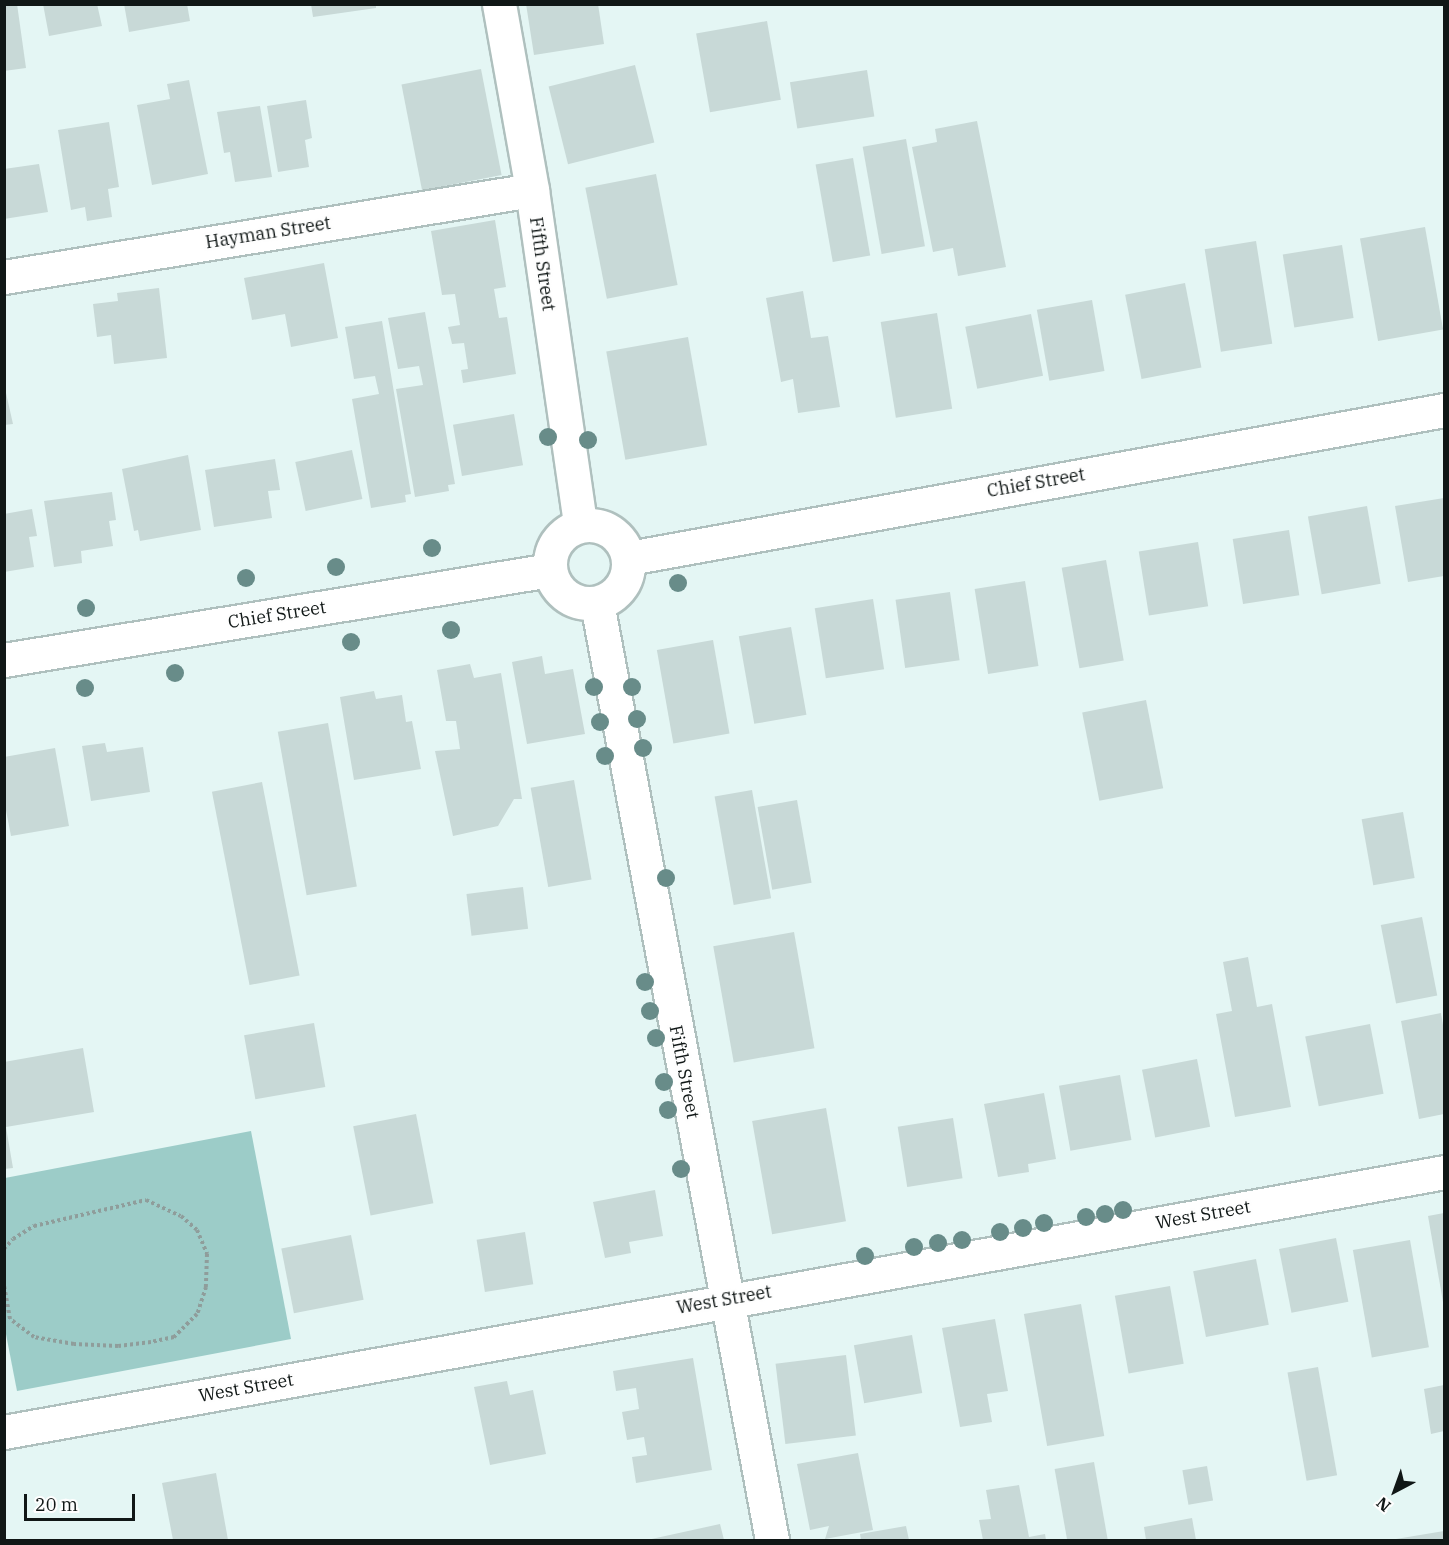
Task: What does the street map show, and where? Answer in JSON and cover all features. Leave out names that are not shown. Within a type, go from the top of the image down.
[{"type":"street","name":"Fifth Street","points":[[499,4],[532,190],[580,525]]},
{"type":"street","name":"Hayman Street","points":[[4,277],[532,190]]},
{"type":"street","name":"Chief Street","points":[[629,558],[1444,410]]},
{"type":"street","points":[[580,525],[598,525],[612,531],[623,543],[629,558],[629,568],[624,583],[614,595],[597,603],[581,603],[566,596],[556,585],[550,570],[551,555],[555,544],[566,531],[580,525]]},
{"type":"street","name":"Chief Street","points":[[4,660],[550,570]]},
{"type":"street","name":"Fifth Street","points":[[597,603],[772,1540]]},
{"type":"street","name":"West Street","points":[[4,1432],[1444,1172]]},
{"type":"path","points":[[4,1249],[13,1239],[34,1226],[146,1200],[180,1216],[197,1230],[207,1254],[206,1287],[197,1314],[174,1337],[151,1342],[118,1346],[74,1344],[34,1337],[10,1319],[4,1285]]},
{"type":"shaded area","points":[[251,1131],[291,1339],[17,1391],[5,1329],[5,1178]]},
{"type":"building","points":[[4,4],[17,4],[26,68],[4,71]]},
{"type":"building","points":[[43,4],[97,4],[102,26],[49,36]]},
{"type":"building","points":[[124,4],[187,4],[190,21],[129,32]]},
{"type":"building","points":[[311,4],[376,4],[376,8],[313,17]]},
{"type":"building","points":[[526,4],[598,4],[604,44],[534,55]]},
{"type":"building","points":[[767,21],[781,100],[710,112],[696,34]]},
{"type":"building","points":[[635,65],[654,143],[568,164],[549,87]]},
{"type":"building","points":[[481,69],[502,175],[422,190],[401,84]]},
{"type":"building","points":[[867,70],[874,116],[797,129],[790,82]]},
{"type":"building","points":[[189,80],[208,174],[152,185],[137,105],[170,99],[167,84]]},
{"type":"building","points":[[306,100],[312,138],[305,140],[309,167],[278,172],[267,106]]},
{"type":"building","points":[[260,106],[272,177],[235,182],[230,152],[224,153],[217,112]]},
{"type":"building","points":[[977,121],[1006,267],[958,276],[953,248],[933,252],[912,147],[937,142],[935,129]]},
{"type":"building","points":[[109,122],[119,187],[108,189],[112,217],[87,221],[85,207],[71,210],[58,130]]},
{"type":"building","points":[[906,139],[925,246],[882,254],[863,147]]},
{"type":"building","points":[[853,158],[870,255],[833,262],[816,165]]},
{"type":"building","points":[[39,164],[48,212],[4,219],[4,169]]},
{"type":"building","points":[[656,174],[678,285],[607,299],[585,188]]},
{"type":"building","points":[[495,220],[506,287],[494,289],[499,318],[507,317],[516,374],[463,383],[461,370],[468,369],[464,343],[452,344],[448,327],[460,325],[455,294],[442,295],[431,231]]},
{"type":"building","points":[[1425,227],[1443,329],[1378,341],[1360,238]]},
{"type":"building","points":[[1256,241],[1272,344],[1221,352],[1205,249]]},
{"type":"building","points":[[1342,245],[1354,318],[1294,327],[1283,254]]},
{"type":"building","points":[[324,263],[338,338],[291,347],[285,314],[252,320],[244,278]]},
{"type":"building","points":[[1185,283],[1201,367],[1142,379],[1125,295]]},
{"type":"building","points":[[159,288],[167,358],[114,364],[111,335],[97,337],[93,304],[118,301],[117,293]]},
{"type":"building","points":[[803,291],[811,338],[828,336],[840,407],[798,413],[793,379],[781,382],[766,298]]},
{"type":"building","points":[[1092,300],[1105,371],[1049,381],[1037,310]]},
{"type":"building","points":[[425,312],[455,484],[448,485],[449,491],[415,497],[396,389],[423,385],[419,366],[398,369],[388,318]]},
{"type":"building","points":[[937,313],[952,409],[896,418],[881,322]]},
{"type":"building","points":[[1031,314],[1043,376],[977,389],[965,327]]},
{"type":"building","points":[[382,321],[411,494],[405,495],[406,502],[371,508],[352,399],[379,394],[375,376],[354,379],[345,327]]},
{"type":"building","points":[[688,337],[707,445],[625,460],[606,351]]},
{"type":"building","points":[[4,384],[13,424],[4,425]]},
{"type":"building","points":[[514,414],[523,465],[462,476],[453,425]]},
{"type":"building","points":[[352,450],[362,499],[306,511],[295,462]]},
{"type":"building","points":[[188,455],[201,530],[140,541],[138,530],[134,531],[122,469]]},
{"type":"building","points":[[275,459],[280,490],[268,491],[272,518],[214,527],[205,470]]},
{"type":"building","points":[[112,492],[116,520],[109,521],[113,546],[81,551],[82,563],[54,567],[44,501]]},
{"type":"building","points":[[1444,498],[1444,576],[1408,582],[1395,506]]},
{"type":"building","points":[[1367,506],[1381,584],[1322,594],[1308,516]]},
{"type":"building","points":[[32,509],[37,536],[29,537],[34,567],[4,572],[4,514]]},
{"type":"building","points":[[1289,530],[1299,595],[1243,604],[1233,539]]},
{"type":"building","points":[[1198,542],[1208,606],[1149,616],[1139,551]]},
{"type":"building","points":[[1106,560],[1124,660],[1079,668],[1062,568]]},
{"type":"building","points":[[1025,581],[1038,666],[988,674],[975,589]]},
{"type":"building","points":[[950,592],[960,660],[905,668],[896,600]]},
{"type":"building","points":[[873,599],[884,669],[826,678],[815,608]]},
{"type":"building","points":[[791,627],[806,715],[754,724],[739,636]]},
{"type":"building","points":[[713,640],[729,734],[673,743],[657,650]]},
{"type":"building","points":[[542,656],[545,674],[573,669],[585,734],[527,744],[512,662]]},
{"type":"building","points":[[470,664],[474,678],[501,673],[522,799],[514,799],[498,826],[453,836],[435,751],[460,749],[456,721],[446,721],[437,670]]},
{"type":"building","points":[[374,691],[376,699],[402,695],[406,722],[412,721],[421,769],[354,780],[340,697]]},
{"type":"building","points":[[1146,700],[1163,788],[1099,801],[1082,712]]},
{"type":"building","points":[[328,723],[357,886],[307,895],[278,732]]},
{"type":"building","points":[[105,743],[107,752],[143,747],[150,792],[91,801],[82,746]]},
{"type":"building","points":[[55,748],[69,826],[11,836],[4,800],[4,757]]},
{"type":"building","points":[[574,780],[592,879],[548,887],[531,788]]},
{"type":"building","points":[[262,782],[300,975],[250,985],[212,792]]},
{"type":"building","points":[[752,790],[771,898],[734,905],[715,797]]},
{"type":"building","points":[[797,800],[812,883],[772,890],[758,807]]},
{"type":"building","points":[[1403,812],[1415,878],[1373,885],[1362,819]]},
{"type":"building","points":[[523,887],[528,929],[472,936],[466,894]]},
{"type":"building","points":[[1422,917],[1437,996],[1396,1004],[1381,925]]},
{"type":"building","points":[[794,932],[814,1048],[734,1062],[713,946]]},
{"type":"building","points":[[1248,957],[1257,1007],[1272,1004],[1291,1107],[1235,1117],[1216,1014],[1232,1011],[1223,962]]},
{"type":"building","points":[[1441,1013],[1444,1031],[1444,1114],[1419,1119],[1401,1021]]},
{"type":"building","points":[[314,1023],[325,1087],[255,1099],[244,1035]]},
{"type":"building","points":[[1370,1024],[1384,1094],[1319,1106],[1305,1037]]},
{"type":"building","points":[[83,1048],[94,1112],[6,1127],[13,1168],[4,1169],[4,1062]]},
{"type":"building","points":[[1197,1059],[1210,1127],[1155,1137],[1142,1070]]},
{"type":"building","points":[[1120,1075],[1131,1140],[1070,1151],[1059,1086]]},
{"type":"building","points":[[1044,1093],[1056,1159],[1028,1164],[1029,1172],[998,1177],[984,1104]]},
{"type":"building","points":[[826,1108],[846,1221],[772,1234],[752,1121]]},
{"type":"building","points":[[416,1114],[433,1203],[371,1216],[353,1126]]},
{"type":"building","points":[[953,1118],[963,1178],[907,1187],[898,1127]]},
{"type":"building","points":[[655,1190],[663,1236],[629,1242],[631,1253],[605,1258],[593,1202]]},
{"type":"building","points":[[1444,1213],[1444,1302],[1443,1302],[1428,1216]]},
{"type":"building","points":[[525,1232],[533,1284],[485,1292],[477,1240]]},
{"type":"building","points":[[351,1235],[364,1300],[294,1313],[281,1249]]},
{"type":"building","points":[[1336,1238],[1348,1302],[1291,1313],[1279,1249]]},
{"type":"building","points":[[1410,1240],[1429,1347],[1372,1357],[1353,1250]]},
{"type":"building","points":[[1256,1259],[1269,1325],[1206,1337],[1193,1271]]},
{"type":"building","points":[[1170,1286],[1184,1364],[1129,1374],[1115,1296]]},
{"type":"building","points":[[1081,1304],[1104,1436],[1047,1446],[1024,1314]]},
{"type":"building","points":[[995,1319],[1008,1391],[987,1394],[992,1422],[960,1427],[942,1328]]},
{"type":"building","points":[[912,1335],[922,1393],[864,1403],[854,1345]]},
{"type":"building","points":[[846,1355],[856,1435],[785,1444],[776,1364]]},
{"type":"building","points":[[693,1358],[712,1470],[636,1483],[632,1457],[647,1455],[644,1437],[627,1440],[622,1412],[639,1409],[636,1388],[616,1391],[613,1371]]},
{"type":"building","points":[[1318,1367],[1337,1475],[1307,1481],[1287,1372]]},
{"type":"building","points":[[507,1381],[510,1395],[533,1390],[546,1454],[490,1465],[474,1387]]},
{"type":"building","points":[[1444,1385],[1444,1431],[1431,1434],[1424,1389]]},
{"type":"building","points":[[858,1453],[873,1530],[825,1539],[829,1526],[810,1530],[797,1464]]},
{"type":"building","points":[[1094,1462],[1108,1540],[1067,1540],[1055,1469]]},
{"type":"building","points":[[1207,1466],[1213,1500],[1188,1505],[1182,1470]]},
{"type":"building","points":[[216,1473],[228,1540],[173,1540],[162,1483]]},
{"type":"building","points":[[1019,1485],[1029,1537],[1045,1534],[1046,1540],[983,1540],[979,1520],[991,1519],[986,1490]]},
{"type":"building","points":[[1192,1518],[1196,1540],[1146,1540],[1144,1527]]},
{"type":"building","points":[[720,1524],[724,1540],[647,1540]]},
{"type":"building","points":[[906,1526],[909,1540],[861,1540],[860,1534]]},
{"type":"building","points":[[1444,1531],[1444,1540],[1396,1540],[1396,1539]]}]
